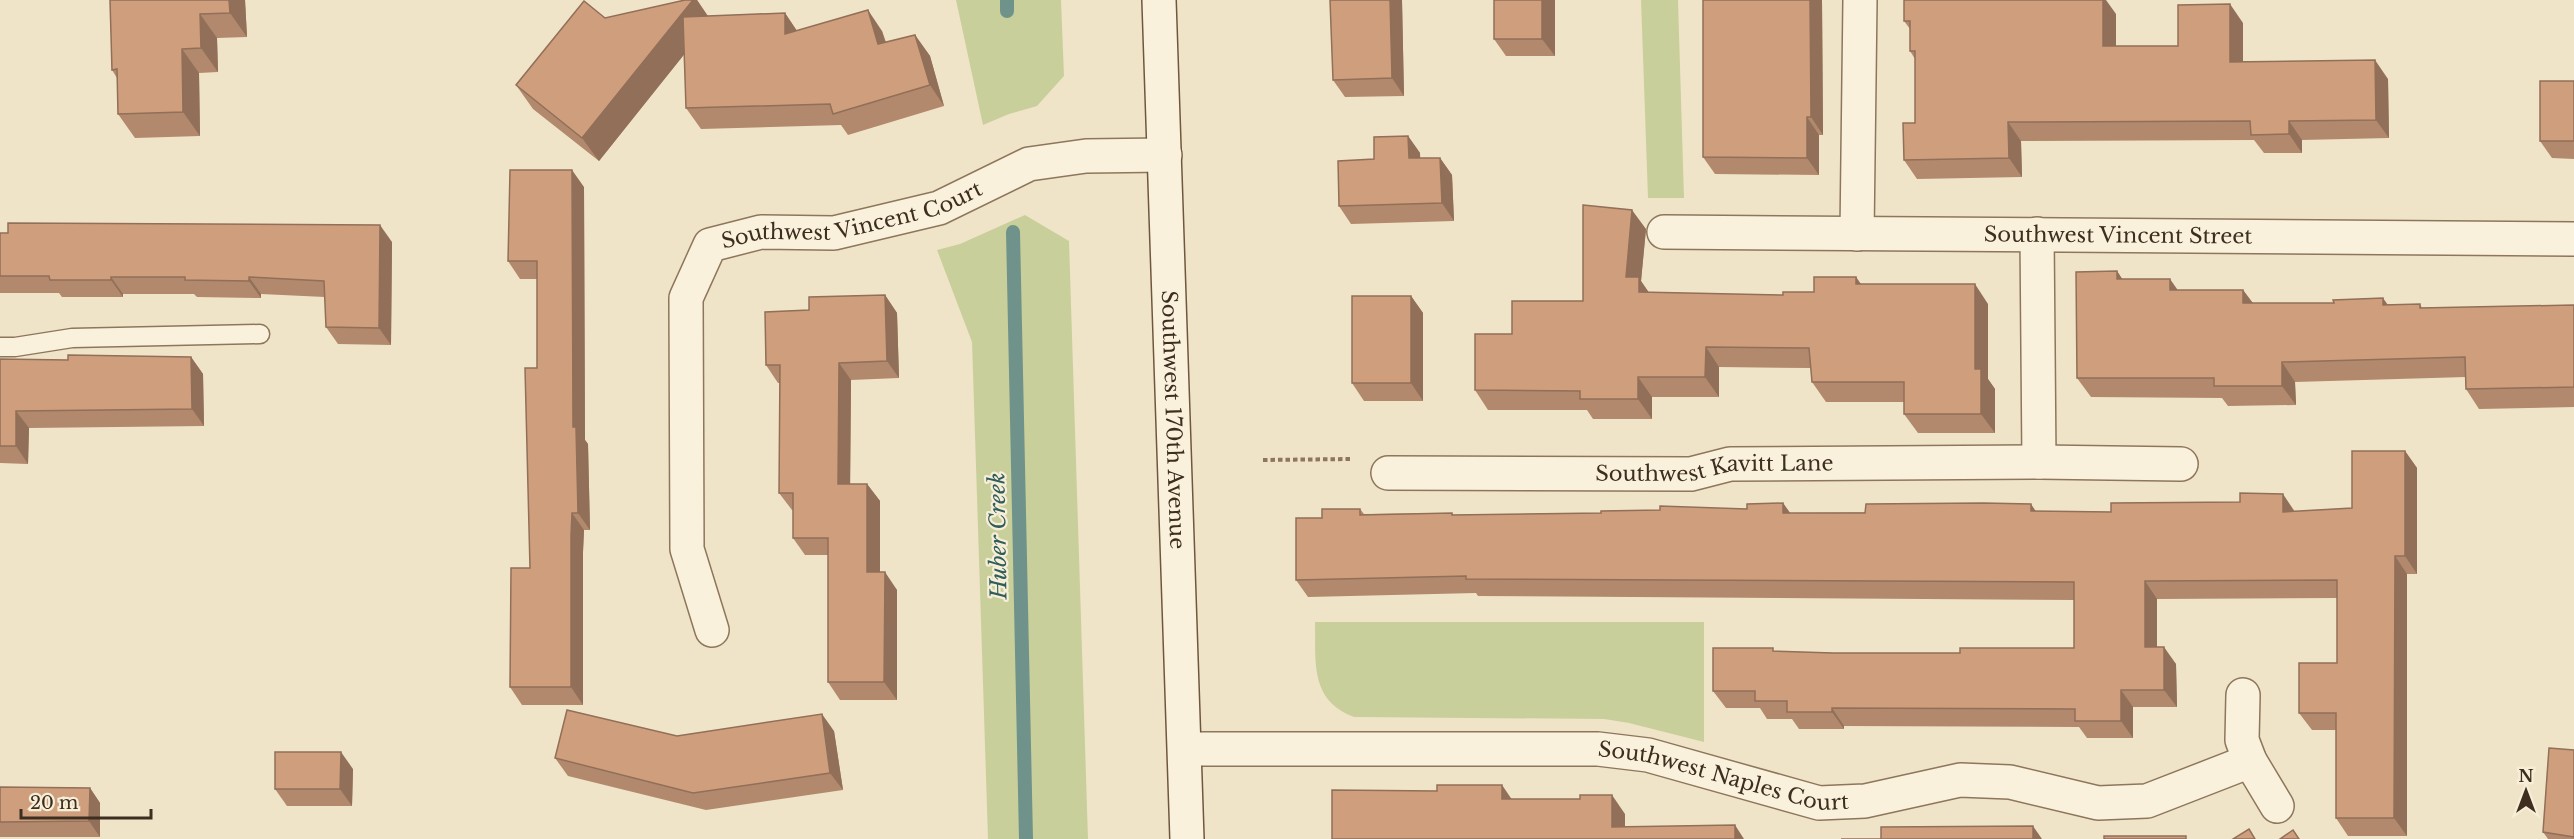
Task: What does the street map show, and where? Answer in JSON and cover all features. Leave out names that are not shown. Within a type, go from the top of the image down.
[{"type":"street","name":"Southwest 170th Avenue","points":[[1159,0],[1187,839]]},
{"type":"street","points":[[1857,234],[1860,0]]},
{"type":"street","name":"Southwest Vincent Court","points":[[712,630],[687,549],[686,298],[710,245],[761,232],[834,233],[939,208],[1029,164],[1086,156],[1165,155]]},
{"type":"street","name":"Southwest Vincent Street","points":[[1664,232],[2574,239]]},
{"type":"street","points":[[2037,234],[2039,462]]},
{"type":"street","name":"Southwest Kavitt Lane","points":[[1388,472],[1691,474],[1730,464],[2039,462],[2181,464]]},
{"type":"street","points":[[2243,695],[2242,740],[2250,761],[2277,806]]},
{"type":"street","name":"Southwest Naples Court","points":[[1185,749],[1598,749],[1648,755],[1819,802],[1865,801],[1960,780],[2010,782],[2098,803],[2147,801],[2250,761]]},
{"type":"lane","points":[[0,347],[15,347],[72,338],[260,334]]},
{"type":"path","points":[[1263,459],[1367,459],[1388,472]]},
{"type":"green space","points":[[956,0],[1061,0],[1064,76],[1037,106],[983,125]]},
{"type":"green space","points":[[1641,0],[1678,0],[1684,198],[1648,198]]},
{"type":"green space","points":[[1025,215],[1069,241],[1088,839],[988,839],[972,342],[937,250],[960,244]]},
{"type":"green space","points":[[1315,622],[1704,622],[1704,742],[1604,719],[1354,717],[1339,710],[1322,690],[1316,665]]},
{"type":"building","points":[[110,0],[229,0],[230,13],[200,14],[201,48],[182,49],[183,112],[118,114],[117,69],[112,70]]},
{"type":"building","points":[[693,0],[582,138],[516,85],[584,1],[605,18]]},
{"type":"building","points":[[1330,0],[1390,0],[1392,78],[1333,80]]},
{"type":"building","points":[[1494,0],[1542,0],[1542,39],[1494,39]]},
{"type":"building","points":[[1703,0],[1810,0],[1811,117],[1807,117],[1807,158],[1703,157]]},
{"type":"building","points":[[1904,0],[2103,0],[2103,46],[2178,46],[2178,5],[2230,4],[2230,62],[2375,60],[2376,120],[2289,121],[2289,134],[2251,135],[2250,121],[2008,122],[2009,158],[1904,160],[1903,123],[1915,123],[1915,51],[1910,51],[1910,21],[1904,21]]},
{"type":"building","points":[[868,10],[878,44],[915,35],[930,85],[833,114],[830,104],[686,108],[683,17],[785,13],[785,34]]},
{"type":"building","points":[[2540,81],[2574,81],[2574,141],[2540,141]]},
{"type":"building","points":[[1408,136],[1409,158],[1440,158],[1442,203],[1339,206],[1338,161],[1374,159],[1374,137]]},
{"type":"building","points":[[510,170],[572,170],[573,427],[576,427],[578,513],[572,513],[571,535],[571,687],[510,687],[511,568],[530,568],[525,368],[537,368],[537,261],[508,261]]},
{"type":"building","points":[[1583,205],[1632,210],[1626,277],[1639,277],[1639,292],[1783,295],[1783,292],[1814,292],[1814,277],[1856,277],[1856,284],[1975,284],[1975,369],[1981,369],[1981,414],[1904,414],[1904,382],[1812,382],[1809,348],[1706,347],[1705,377],[1638,377],[1638,399],[1580,399],[1580,391],[1475,390],[1475,334],[1512,334],[1512,301],[1583,301]]},
{"type":"building","points":[[8,223],[380,225],[379,328],[326,327],[324,281],[249,277],[249,281],[185,280],[185,277],[50,280],[49,276],[0,276],[0,233],[8,233]]},
{"type":"building","points":[[2117,271],[2117,279],[2170,279],[2170,290],[2243,290],[2243,303],[2334,303],[2333,300],[2383,298],[2383,305],[2420,304],[2420,308],[2574,305],[2574,387],[2466,389],[2465,357],[2282,362],[2282,386],[2214,386],[2214,378],[2077,378],[2076,272]]},
{"type":"building","points":[[885,295],[887,361],[839,363],[838,484],[867,484],[867,572],[885,572],[884,682],[828,682],[828,538],[793,538],[793,493],[779,493],[780,365],[766,365],[765,312],[809,310],[809,297]]},
{"type":"building","points":[[1352,296],[1411,296],[1411,383],[1352,383]]},
{"type":"building","points":[[68,355],[191,357],[192,409],[16,411],[16,446],[0,446],[0,359],[68,360]]},
{"type":"building","points":[[2352,451],[2405,451],[2405,556],[2395,556],[2394,818],[2336,818],[2336,713],[2299,713],[2299,663],[2337,663],[2337,580],[2145,581],[2145,647],[2164,647],[2164,690],[2121,690],[2121,721],[2075,721],[2075,709],[1832,708],[1832,712],[1787,712],[1787,701],[1755,701],[1755,691],[1713,691],[1713,648],[1773,648],[1773,651],[1833,653],[1960,653],[1960,648],[2074,648],[2074,582],[1466,579],[1466,576],[1296,580],[1296,518],[1322,518],[1322,509],[1360,509],[1360,515],[1452,513],[1452,515],[1601,513],[1601,511],[1660,510],[1660,506],[1747,509],[1747,504],[1783,503],[1783,513],[1865,513],[1866,504],[1983,503],[2031,504],[2031,511],[2111,512],[2111,503],[2240,502],[2240,493],[2283,494],[2283,512],[2352,508]]},
{"type":"building","points":[[567,710],[677,736],[822,714],[830,773],[693,793],[555,758]]},
{"type":"building","points":[[2549,748],[2574,750],[2574,837],[2543,832]]},
{"type":"building","points":[[275,752],[341,752],[340,789],[275,789]]},
{"type":"building","points":[[1437,785],[1502,785],[1502,799],[1580,799],[1580,795],[1612,795],[1612,827],[1735,825],[1735,839],[1332,839],[1332,790],[1437,791]]},
{"type":"building","points":[[0,787],[90,788],[89,821],[0,822]]},
{"type":"building","points":[[2033,826],[2033,839],[1881,839],[1881,827]]},
{"type":"building","points":[[2249,829],[2255,839],[2233,839]]},
{"type":"building","points":[[2293,830],[2299,839],[2280,839]]},
{"type":"building","points":[[2104,836],[2186,836],[2186,839],[2104,839]]},
{"type":"waterway","name":"Huber Creek","points":[[1007,0],[1007,11]]},
{"type":"waterway","name":"Huber Creek","points":[[1013,232],[1026,839]]}]
